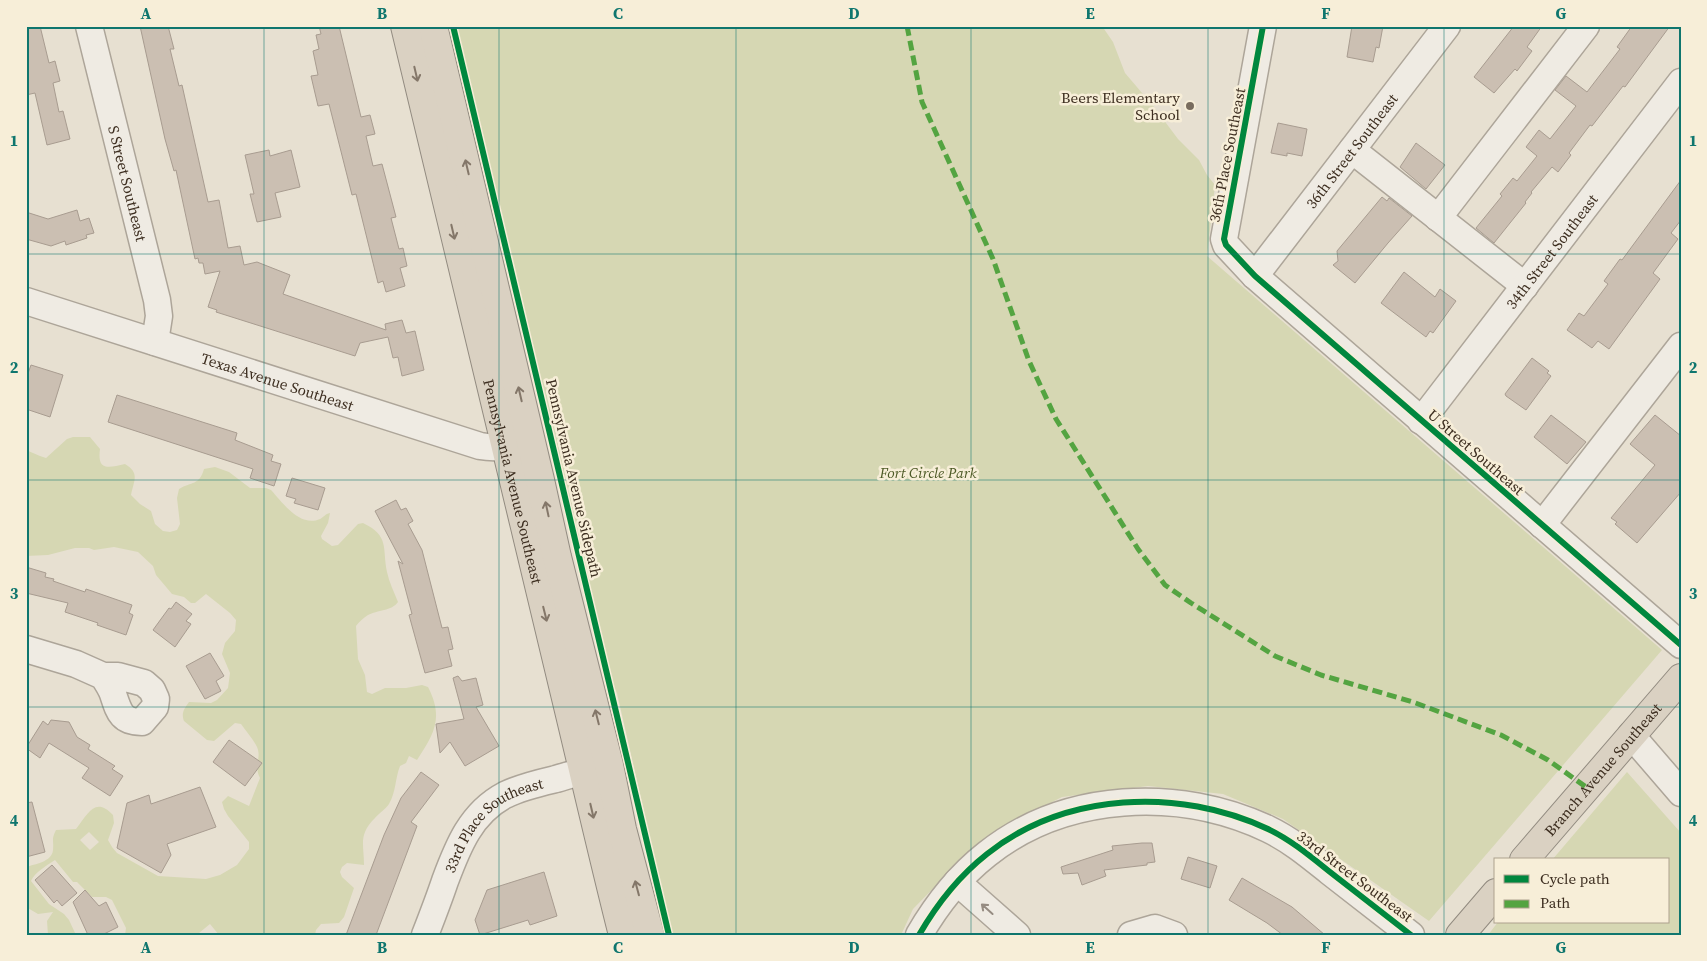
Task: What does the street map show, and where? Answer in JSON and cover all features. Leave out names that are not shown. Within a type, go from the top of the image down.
[{"type":"highway","name":"Pennsylvania Avenue Southeast","points":[[405,26],[504,448],[596,767],[622,830],[650,935]]},
{"type":"highway","name":"Pennsylvania Avenue Southeast","points":[[433,26],[557,557],[596,767],[602,852],[624,935]]},
{"type":"highway","name":"Branch Avenue Southeast","points":[[1526,858],[1681,678]]},
{"type":"highway","points":[[1460,935],[1494,895]]},
{"type":"street","name":"S Street Southeast","points":[[89,26],[157,300],[159,316],[154,342]]},
{"type":"street","name":"36th Place Southeast","points":[[1255,276],[1230,251],[1224,238],[1263,26]]},
{"type":"street","name":"36th Street Southeast","points":[[1255,276],[1447,26]]},
{"type":"street","points":[[1438,218],[1586,26]]},
{"type":"street","name":"34th Street Southeast","points":[[1421,421],[1681,82]]},
{"type":"street","points":[[1352,150],[1525,286]]},
{"type":"street","name":"U Street Southeast","points":[[1255,276],[1681,645]]},
{"type":"street","name":"Texas Avenue Southeast","points":[[26,301],[480,446],[504,448],[531,441]]},
{"type":"street","points":[[1542,525],[1681,346]]},
{"type":"street","points":[[26,649],[76,664],[103,676]]},
{"type":"street","points":[[1631,736],[1681,793]]},
{"type":"street","name":"33rd Place Southeast","points":[[425,935],[458,848],[466,832],[477,818],[497,800],[513,791],[596,767]]},
{"type":"street","name":"33rd Street Southeast","points":[[919,935],[940,902],[957,882],[986,854],[1009,838],[1060,814],[1092,806],[1129,802],[1185,804],[1222,812],[1257,824],[1294,844],[1411,935]]},
{"type":"street","points":[[957,882],[1017,935]]},
{"type":"street","points":[[1131,935],[1155,928],[1174,935]]},
{"type":"green space","name":"Fort Circle Park","points":[[449,26],[1102,26],[1113,42],[1125,73],[1178,139],[1199,160],[1215,185],[1207,256],[1662,650],[1429,921],[1283,819],[1223,794],[1148,786],[1062,797],[995,831],[962,859],[913,909],[901,935],[672,935],[617,693],[603,665],[561,476],[525,333],[520,302],[485,173],[481,144]]},
{"type":"green space","points":[[90,437],[100,449],[100,461],[102,464],[109,467],[125,464],[130,467],[135,477],[131,495],[151,511],[155,524],[163,531],[177,530],[180,524],[177,498],[179,489],[197,481],[204,469],[215,467],[229,472],[250,488],[266,488],[271,490],[286,507],[305,520],[313,521],[330,513],[328,523],[321,536],[322,539],[332,546],[338,545],[358,524],[363,523],[372,528],[381,538],[388,576],[398,602],[388,609],[368,615],[356,626],[358,659],[365,675],[367,692],[372,694],[385,688],[406,688],[422,685],[428,687],[433,698],[436,717],[432,734],[423,751],[417,760],[409,756],[406,763],[400,766],[389,804],[366,830],[363,840],[364,865],[347,863],[342,867],[340,872],[342,877],[354,888],[344,917],[339,923],[321,924],[316,930],[315,935],[219,935],[210,924],[199,933],[200,935],[125,935],[126,928],[112,900],[106,897],[92,897],[77,882],[73,882],[55,860],[38,872],[31,881],[49,904],[64,914],[69,920],[76,935],[48,935],[47,921],[53,912],[38,914],[26,907],[26,867],[42,862],[50,857],[56,830],[76,829],[88,813],[97,807],[107,810],[113,815],[114,823],[108,840],[117,853],[158,876],[206,879],[220,875],[237,865],[249,849],[249,842],[228,816],[222,802],[228,796],[249,806],[260,778],[257,769],[259,755],[257,747],[241,724],[235,723],[214,741],[207,740],[184,721],[183,718],[184,711],[189,702],[211,703],[217,700],[228,688],[230,673],[222,654],[225,643],[235,631],[236,620],[230,613],[206,594],[195,603],[191,603],[184,597],[172,594],[156,575],[153,566],[138,552],[114,547],[94,550],[75,548],[48,555],[26,556],[26,450],[46,458],[67,439]],"holes":[[[89,832],[99,842],[90,850],[80,840]]]},
{"type":"green space","points":[[1627,772],[1681,833],[1681,935],[1488,935],[1496,924],[1670,924],[1670,858],[1554,858]]},
{"type":"building","points":[[26,26],[40,26],[49,63],[55,61],[60,81],[53,83],[59,112],[63,111],[70,139],[47,145],[35,93],[26,95]]},
{"type":"building","points":[[140,26],[168,26],[174,49],[170,49],[179,86],[182,85],[208,202],[219,200],[228,248],[240,246],[244,265],[257,262],[290,275],[283,294],[386,330],[385,324],[402,320],[406,333],[415,331],[424,370],[402,376],[398,357],[393,358],[388,337],[360,343],[355,356],[216,312],[217,310],[208,307],[220,271],[205,274],[203,263],[199,263],[198,258],[195,259],[176,170],[174,171],[165,139]]},
{"type":"building","points":[[319,26],[339,26],[361,117],[370,115],[375,134],[366,136],[373,166],[382,164],[396,217],[391,218],[399,249],[403,248],[407,266],[400,268],[405,286],[386,292],[383,281],[378,283],[356,194],[352,195],[329,104],[318,106],[311,76],[318,75],[313,51],[319,49],[316,35],[321,34]]},
{"type":"building","points":[[1352,26],[1383,26],[1379,48],[1376,47],[1373,62],[1347,57]]},
{"type":"building","points":[[1514,26],[1542,26],[1527,47],[1532,51],[1517,71],[1515,69],[1494,93],[1474,77]]},
{"type":"building","points":[[1632,26],[1670,26],[1625,87],[1623,86],[1592,126],[1590,125],[1569,153],[1571,155],[1558,172],[1552,167],[1531,192],[1526,203],[1494,243],[1476,228],[1502,196],[1500,194],[1513,178],[1517,181],[1537,156],[1526,147],[1539,130],[1550,139],[1576,106],[1555,90],[1566,76],[1587,92],[1620,49],[1617,47]]},
{"type":"building","points":[[1278,123],[1307,129],[1302,156],[1287,153],[1287,156],[1271,153]]},
{"type":"building","points":[[1416,143],[1445,165],[1426,189],[1400,167]]},
{"type":"building","points":[[269,150],[270,156],[291,150],[300,187],[275,193],[281,217],[257,222],[250,194],[254,194],[245,155]]},
{"type":"building","points":[[1681,180],[1681,220],[1671,233],[1678,239],[1653,273],[1660,279],[1609,349],[1598,341],[1592,348],[1567,330],[1579,313],[1584,316],[1608,284],[1604,281],[1620,259],[1622,260]]},
{"type":"building","points":[[1382,197],[1387,201],[1389,198],[1412,216],[1355,283],[1333,265],[1338,261],[1337,251]]},
{"type":"building","points":[[77,210],[80,221],[89,218],[94,233],[86,235],[87,238],[66,245],[65,241],[51,246],[26,239],[26,212],[48,219]]},
{"type":"building","points":[[1404,272],[1435,297],[1440,289],[1456,301],[1433,333],[1430,331],[1426,337],[1381,303]]},
{"type":"building","points":[[1532,358],[1549,371],[1547,373],[1551,376],[1526,410],[1505,394]]},
{"type":"building","points":[[31,365],[63,375],[50,417],[26,409],[26,379]]},
{"type":"building","points":[[117,395],[237,433],[235,440],[273,455],[271,461],[281,464],[274,486],[250,478],[253,469],[108,422]]},
{"type":"building","points":[[1551,415],[1586,442],[1567,464],[1534,437]]},
{"type":"building","points":[[1655,415],[1681,436],[1681,492],[1637,543],[1615,524],[1617,522],[1611,518],[1655,465],[1630,444]]},
{"type":"building","points":[[292,478],[325,488],[318,510],[294,503],[296,499],[286,496]]},
{"type":"building","points":[[396,500],[401,510],[406,508],[413,521],[408,524],[422,550],[442,628],[448,627],[453,649],[448,650],[452,666],[425,673],[409,615],[412,614],[398,561],[403,564],[375,511]]},
{"type":"building","points":[[26,567],[46,573],[45,577],[54,579],[53,581],[85,592],[86,589],[132,605],[129,613],[133,615],[126,635],[65,612],[68,603],[26,593]]},
{"type":"building","points":[[176,602],[192,614],[186,621],[191,624],[175,647],[153,630],[169,608],[171,609]]},
{"type":"building","points":[[210,653],[224,676],[216,681],[221,691],[205,699],[186,666]]},
{"type":"building","points":[[458,676],[462,681],[476,678],[483,705],[476,707],[499,746],[465,766],[450,742],[440,753],[436,724],[464,719],[453,678]]},
{"type":"building","points":[[51,720],[69,722],[77,737],[90,745],[88,749],[115,766],[112,769],[123,776],[110,796],[82,778],[89,768],[49,743],[40,758],[26,748],[43,721],[48,725]]},
{"type":"building","points":[[229,740],[262,763],[245,786],[213,762]]},
{"type":"building","points":[[421,772],[439,785],[411,822],[417,826],[376,935],[346,935],[384,835],[401,798]]},
{"type":"building","points":[[200,787],[216,827],[167,844],[171,855],[161,873],[117,848],[127,803],[149,795],[151,804]]},
{"type":"building","points":[[32,802],[45,852],[26,857],[26,803]]},
{"type":"building","points":[[1152,843],[1155,862],[1147,863],[1147,865],[1104,870],[1106,876],[1082,885],[1078,873],[1063,874],[1061,867],[1113,850],[1112,846]]},
{"type":"building","points":[[1188,857],[1217,866],[1210,888],[1181,879]]},
{"type":"building","points":[[52,865],[77,893],[62,906],[57,900],[54,903],[35,880]]},
{"type":"building","points":[[544,872],[557,916],[530,925],[528,920],[480,935],[475,920],[487,890]]},
{"type":"building","points":[[1242,878],[1292,907],[1325,935],[1283,935],[1229,900]]},
{"type":"building","points":[[85,890],[99,906],[106,902],[118,927],[102,935],[88,935],[73,902]]},
{"type":"marked path","points":[[907,26],[922,102],[993,259],[1029,361],[1056,419],[1138,549],[1165,585],[1275,656],[1321,675],[1413,702],[1501,735],[1548,760],[1586,787]]},
{"type":"cycle path","name":"Pennsylvania Avenue Sidepath","points":[[453,26],[669,935]]},
{"type":"cycle path","points":[[1263,26],[1224,239],[1226,245],[1255,276],[1681,645]]},
{"type":"cycle path","points":[[919,935],[933,912],[958,881],[987,854],[1018,833],[1051,818],[1087,808],[1123,802],[1161,802],[1198,806],[1234,815],[1268,829],[1308,854],[1411,935]]},
{"type":"place","name":"Beers Elementary School","points":[[1190,106]]}]
